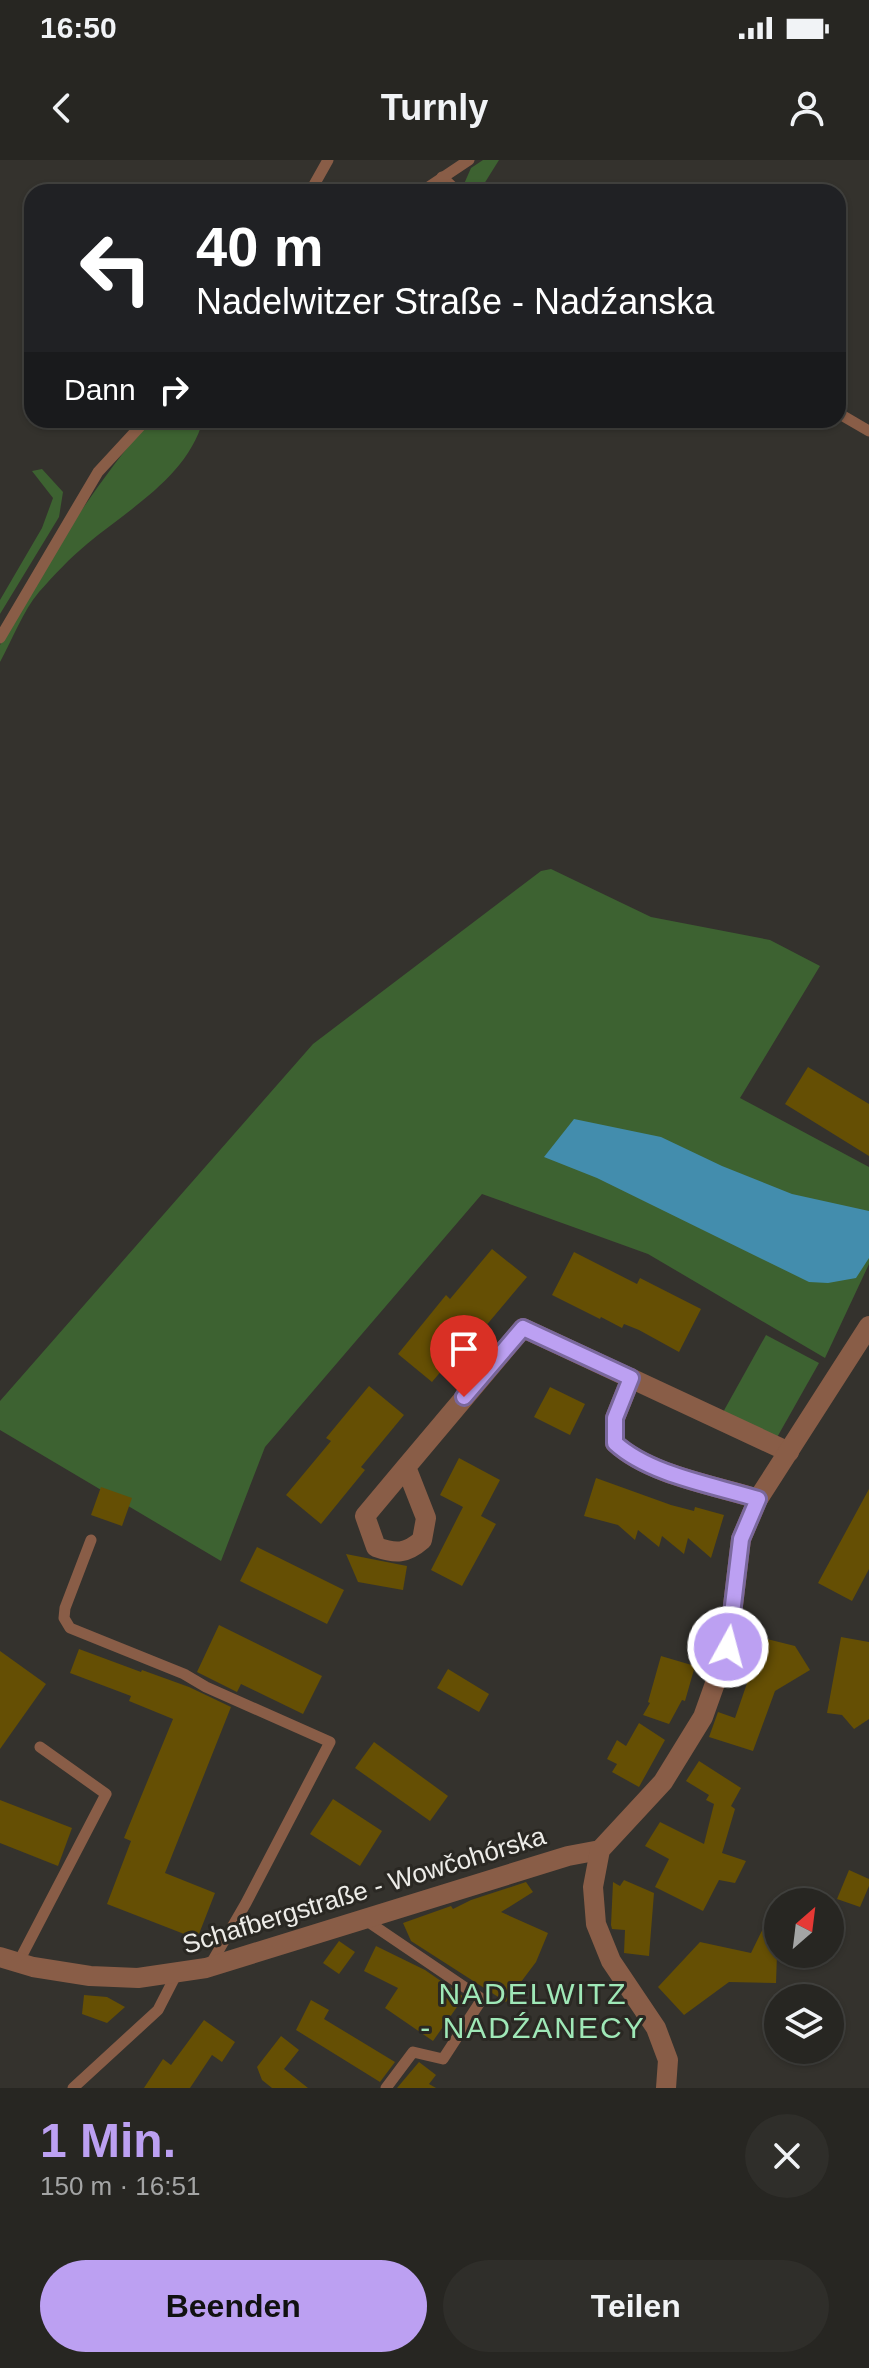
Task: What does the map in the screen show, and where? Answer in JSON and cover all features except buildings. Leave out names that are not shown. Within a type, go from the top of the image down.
[{"type":"street","points":[[666,2088],[668,2060],[656,2028],[611,1961],[596,1924],[593,1887],[600,1850],[663,1782],[703,1717],[728,1647],[741,1539],[758,1499],[869,1326]]},
{"type":"street","points":[[406,1467],[523,1328],[789,1452]]},
{"type":"street","points":[[631,1378],[615,1418],[615,1443],[630,1457],[652,1467],[758,1499]]},
{"type":"street","name":"Schafbergstraße - Wowčohórska","points":[[9,1960],[90,1976],[138,1978],[177,1973],[209,1967],[568,1856],[600,1850]]},
{"type":"lane","points":[[314,184],[328,160]]},
{"type":"lane","points":[[432,184],[469,160]]},
{"type":"lane","points":[[442,177],[449,184]]},
{"type":"lane","points":[[846,418],[869,431]]},
{"type":"lane","points":[[0,638],[98,472],[139,428]]},
{"type":"lane","points":[[91,1540],[65,1608],[64,1618],[70,1628],[184,1674],[206,1687],[330,1742],[209,1967]]},
{"type":"lane","points":[[9,1960],[106,1794],[40,1747]]},
{"type":"lane","points":[[364,1918],[482,1999],[443,2059],[413,2052],[386,2088]]},
{"type":"lane","points":[[73,2088],[158,2010],[177,1973]]},
{"type":"green space","points":[[483,160],[499,160],[484,184],[464,184],[471,168]]},
{"type":"green space","points":[[144,428],[200,428],[171,475],[81,549],[39,592],[0,662],[0,645],[51,557],[108,473]]},
{"type":"green space","points":[[42,469],[63,492],[59,517],[0,614],[0,600],[42,528],[53,498],[32,471]]},
{"type":"green space","points":[[551,869],[651,917],[770,940],[820,966],[740,1098],[869,1167],[869,1264],[825,1358],[648,1254],[482,1194],[265,1447],[221,1561],[0,1430],[0,1401],[313,1044],[541,871]]},
{"type":"green space","points":[[766,1335],[819,1363],[775,1441],[722,1414]]},
{"type":"water","points":[[574,1119],[661,1137],[792,1194],[869,1211],[869,1258],[856,1278],[828,1283],[809,1282],[597,1178],[544,1157]]},
{"type":"district","name":"NADELWITZ - NADŹANECY","points":[[533,2011]]},
{"type":"route","points":[[464,1397],[523,1328],[631,1378],[615,1418],[615,1443],[630,1457],[652,1467],[758,1499],[741,1539],[728,1647]]}]
